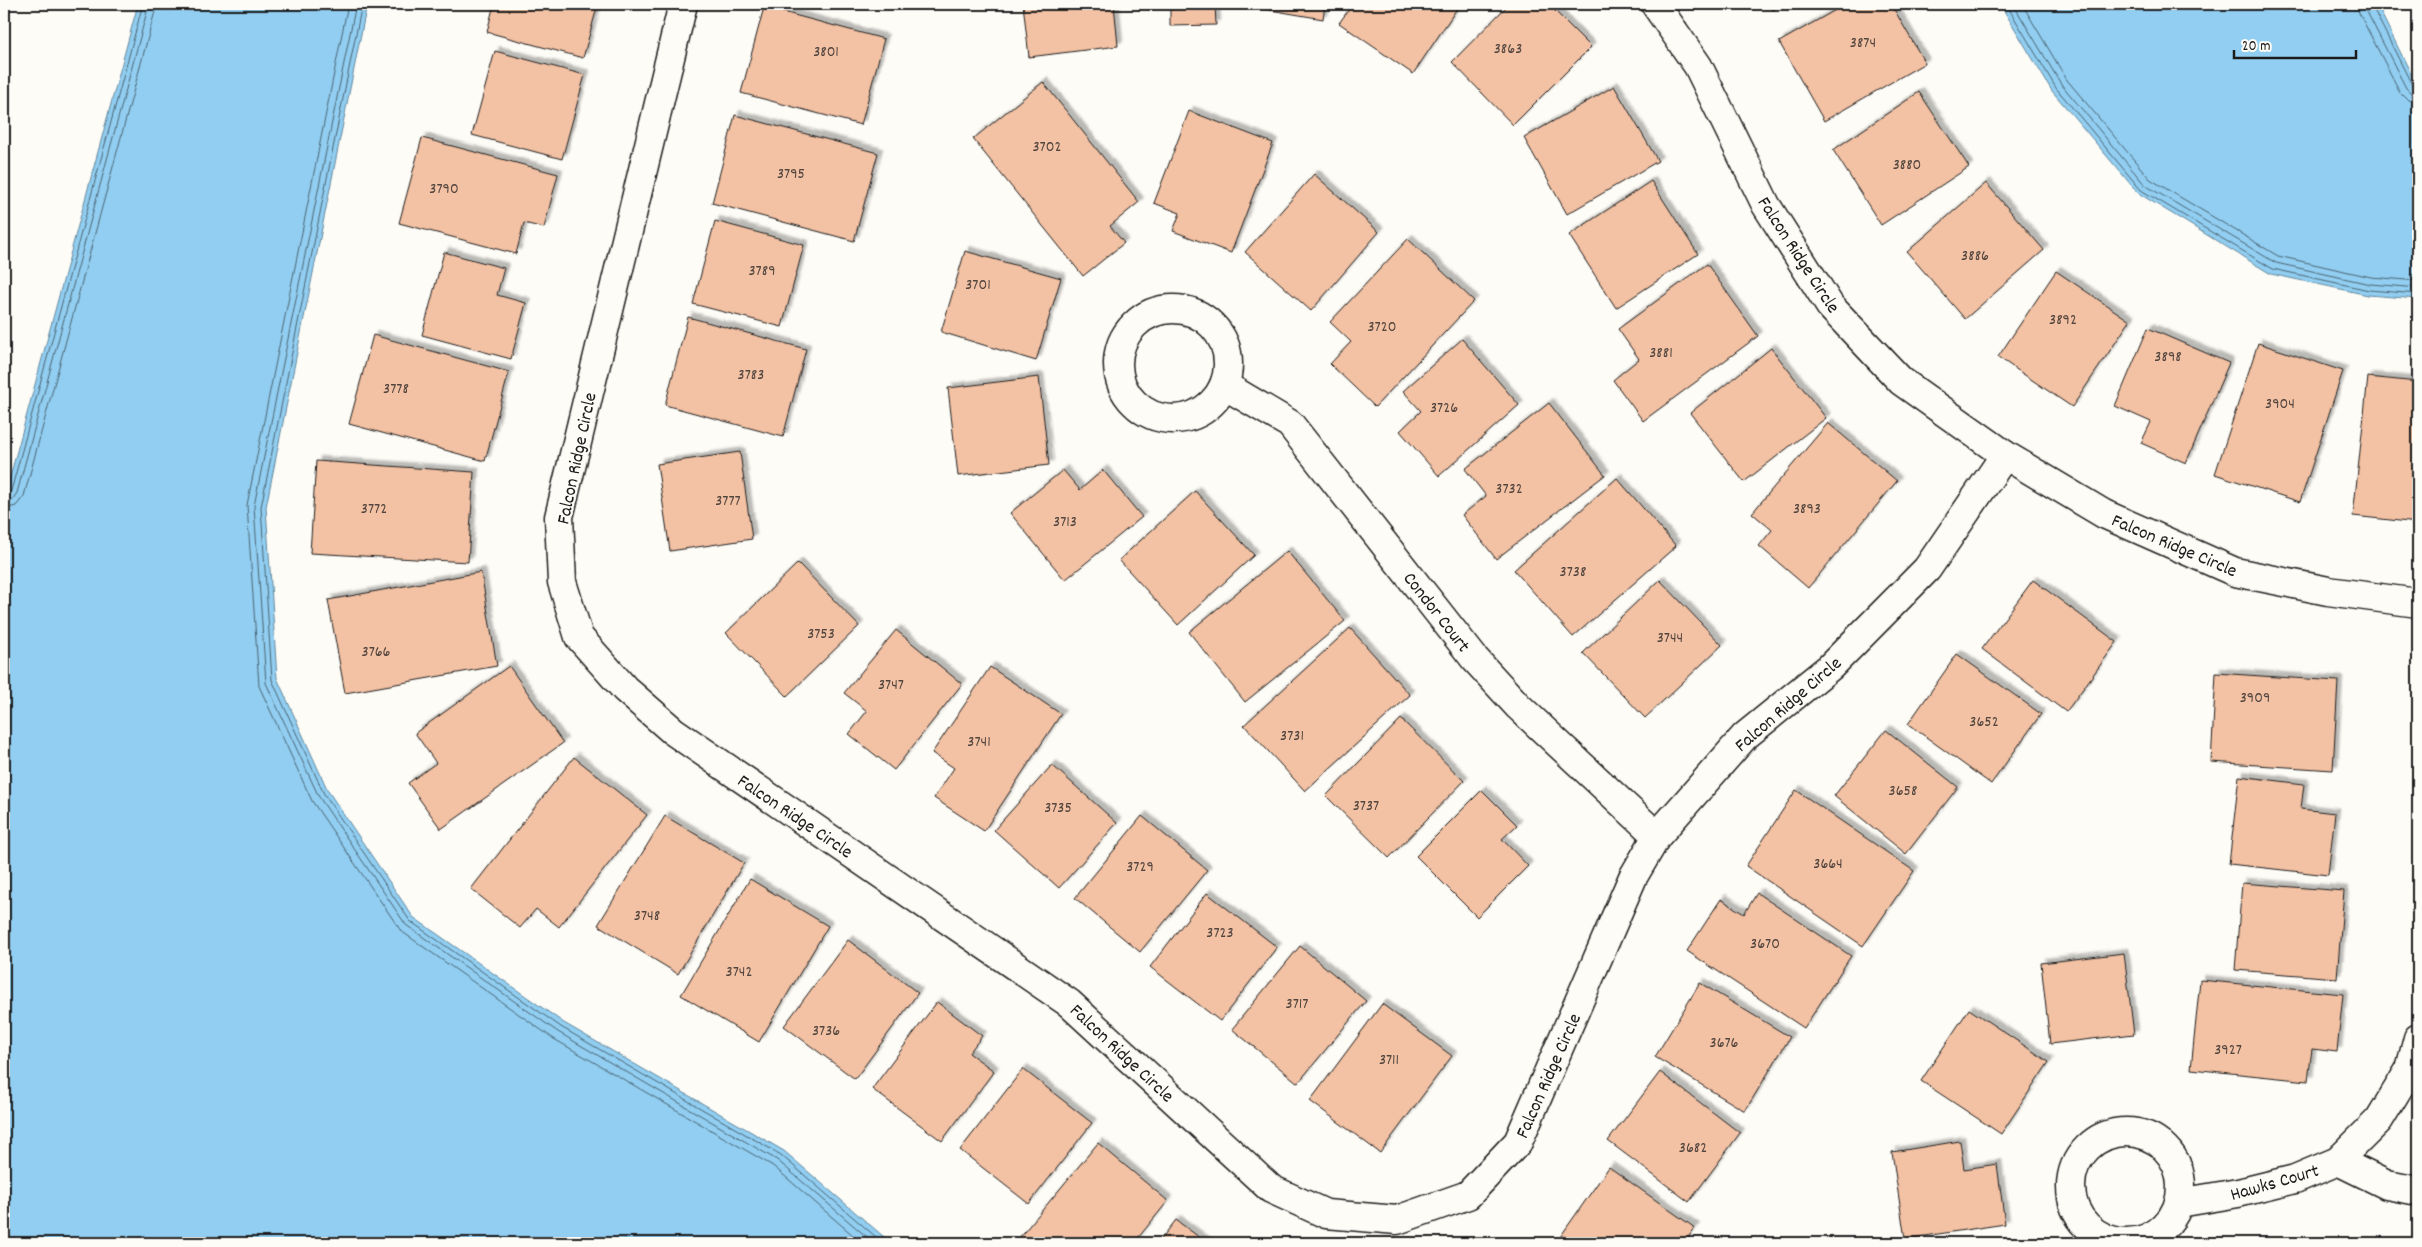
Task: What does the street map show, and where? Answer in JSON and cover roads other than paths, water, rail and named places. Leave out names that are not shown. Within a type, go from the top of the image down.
[{"type":"street","name":"Falcon Ridge Circle","points":[[683,4],[559,517],[562,582],[579,637],[625,689],[673,730],[1069,1003],[1271,1189],[1326,1214],[1397,1220],[1468,1195],[1518,1142],[1633,877],[1657,836],[1745,736],[1830,667],[1927,569],[2005,455]]},
{"type":"street","name":"Falcon Ridge Circle","points":[[1655,4],[1698,66],[1766,205],[1830,306],[1901,380],[2005,455],[2104,514],[2235,572],[2328,591],[2418,603]]},
{"type":"street","points":[[1177,308],[1194,312],[1209,322],[1220,335],[1227,351],[1229,368],[1224,385],[1215,400],[1202,412],[1186,418],[1168,420],[1152,416],[1137,406],[1125,393],[1118,377],[1117,360],[1121,343],[1130,328],[1144,316],[1160,310],[1177,308]]},
{"type":"street","name":"Condor Court","points":[[1224,385],[1290,424],[1474,658],[1518,706],[1657,836]]},
{"type":"street","name":"Hawks Court","points":[[2179,1203],[2238,1193],[2295,1179],[2338,1161],[2379,1120],[2410,1069],[2418,1039]]},
{"type":"street","points":[[2338,1161],[2387,1185],[2418,1191]]},
{"type":"water","points":[[138,4],[367,4],[266,507],[277,678],[328,791],[413,917],[564,1023],[784,1151],[891,1243],[4,1243],[4,499]]},
{"type":"water","points":[[2000,4],[2374,4],[2380,11],[2418,88],[2418,299],[2368,295],[2271,274],[2138,193],[2052,91]]}]
